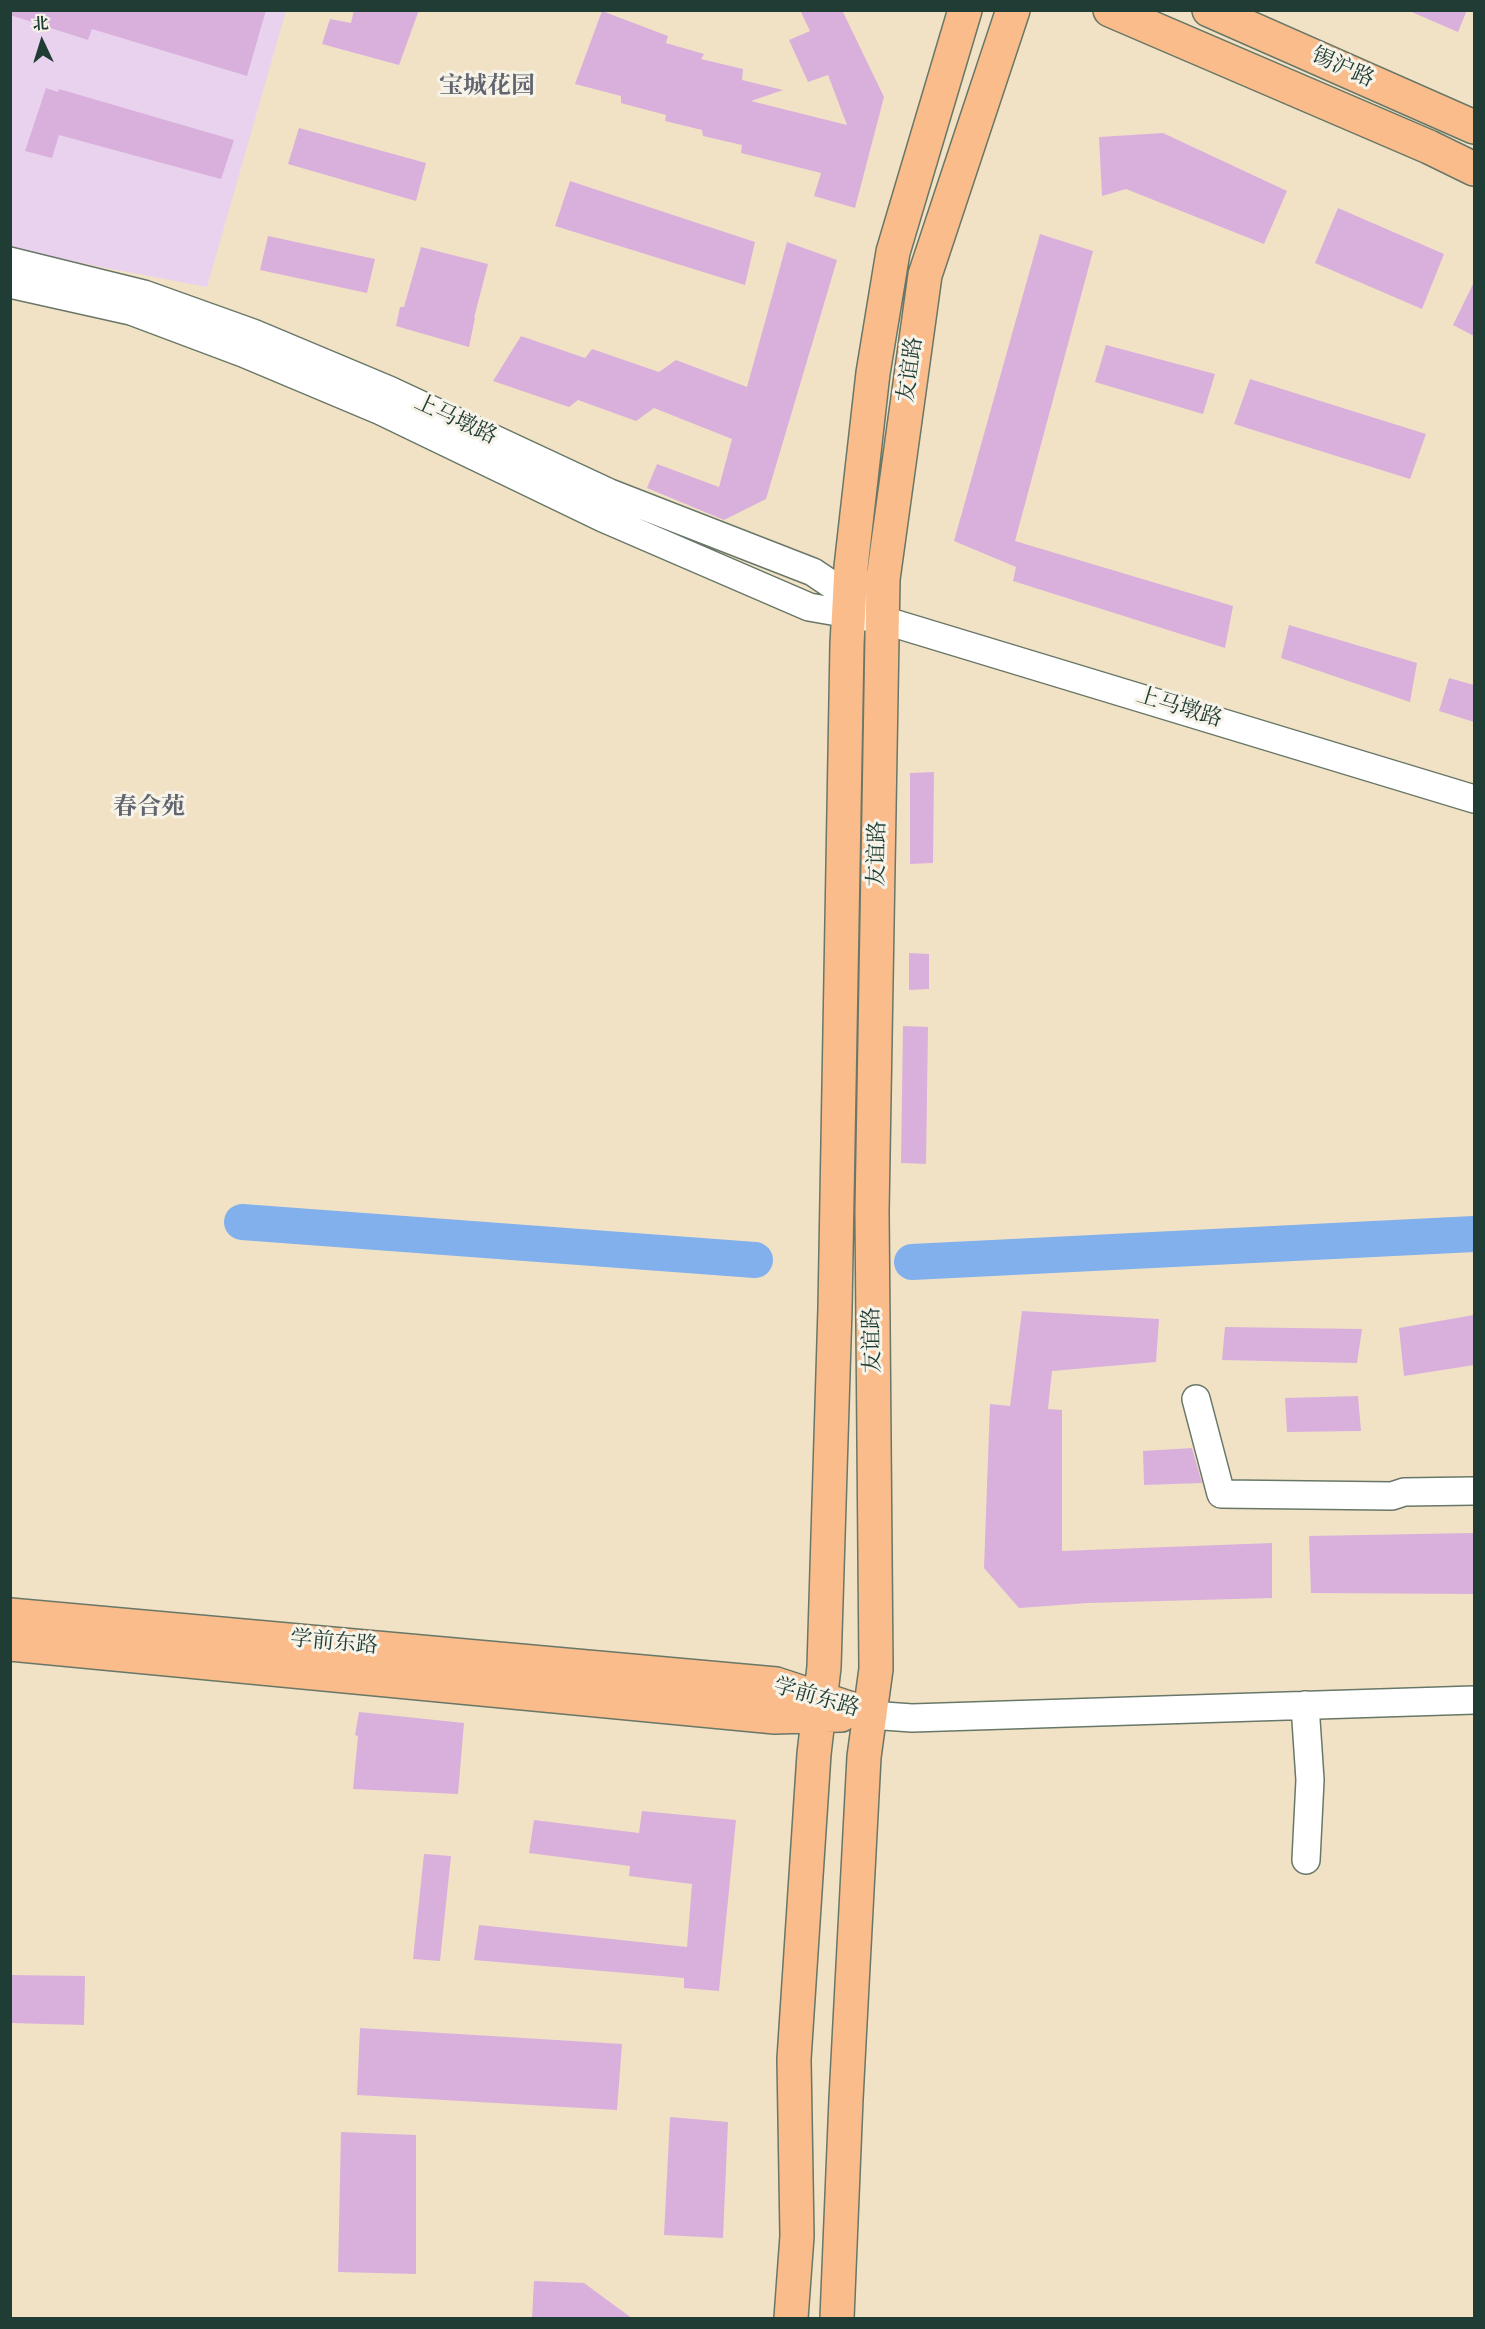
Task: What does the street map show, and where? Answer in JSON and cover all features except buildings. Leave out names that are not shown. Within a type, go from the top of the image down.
[{"type":"main road","name":"友谊路","points":[[791,2319],[796,2236],[794,2059],[824,1655],[834,1320],[849,605],[873,373],[893,252],[965,10]]},
{"type":"main road","name":"友谊路","points":[[837,2319],[862,1792],[876,1669],[872,1211],[883,579],[926,275],[1013,10]]},
{"type":"main road","points":[[1110,10],[1474,169]]},
{"type":"main road","name":"锡沪路","points":[[1209,10],[1474,127]]},
{"type":"main road","name":"学前东路","points":[[10,1615],[776,1684],[819,1707],[870,1715]]},
{"type":"main road","name":"学前东路","points":[[10,1644],[775,1717],[819,1707]]},
{"type":"street","name":"上马墩路","points":[[10,261],[144,294],[253,333],[389,390],[610,493],[813,572],[849,605],[883,620],[1474,799]]},
{"type":"street","name":"上马墩路","points":[[10,284],[131,311],[243,353],[381,411],[603,518],[809,607],[849,605]]},
{"type":"street","points":[[1196,1399],[1221,1494],[1392,1496],[1404,1492],[1474,1491]]},
{"type":"street","points":[[870,1715],[912,1718],[1474,1700]]},
{"type":"street","points":[[1305,1705],[1310,1780],[1306,1860]]},
{"type":"shaded area","points":[[10,11],[286,11],[207,287],[11,250]]},
{"type":"waterway","points":[[242,1222],[755,1260]]},
{"type":"waterway","points":[[912,1262],[1474,1234]]},
{"type":"district","name":"宝城花园","points":[[487,88]]},
{"type":"district","name":"春合苑","points":[[149,809]]}]
